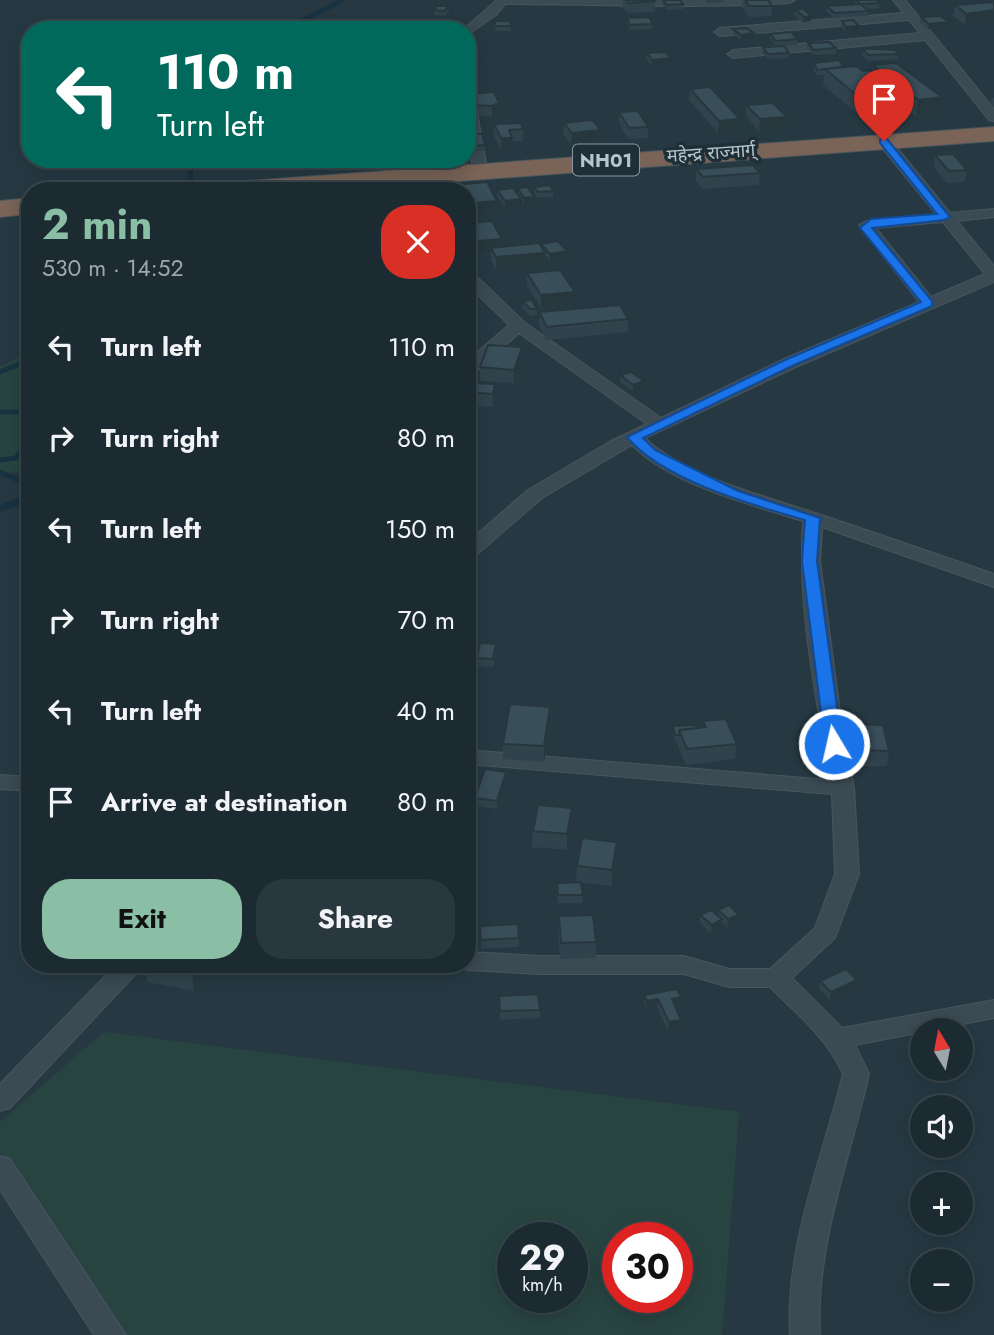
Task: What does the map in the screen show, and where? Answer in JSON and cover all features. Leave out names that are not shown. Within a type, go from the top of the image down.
[{"type":"highway","name":"महेन्द्र राज्मार्ग्","points":[[402,182],[480,169],[994,134]]},
{"type":"highway","points":[[0,209],[21,207]]},
{"type":"street","points":[[476,24],[503,1],[677,1],[717,4],[789,0]]},
{"type":"street","points":[[898,0],[994,117]]},
{"type":"street","points":[[720,32],[913,16]]},
{"type":"street","points":[[733,54],[930,36]]},
{"type":"street","points":[[476,545],[536,494],[634,437],[928,303],[994,276],[884,141]]},
{"type":"street","points":[[476,145],[480,169]]},
{"type":"street","points":[[928,303],[866,225],[994,214]]},
{"type":"street","points":[[476,284],[518,325],[658,425]]},
{"type":"street","points":[[476,362],[518,325]]},
{"type":"street","points":[[634,437],[650,453],[733,494],[813,518],[994,580]]},
{"type":"street","points":[[476,961],[540,965],[684,965],[729,978],[776,978],[826,932],[847,874],[843,788],[828,705],[810,561],[813,518]]},
{"type":"street","points":[[476,758],[843,788]]},
{"type":"street","points":[[0,782],[21,783]]},
{"type":"street","points":[[0,1101],[123,973]]},
{"type":"street","points":[[776,978],[839,1038],[848,1051],[856,1074],[808,1264],[801,1309],[805,1335]]},
{"type":"street","points":[[839,1038],[994,1009]]},
{"type":"street","points":[[0,1167],[111,1335]]},
{"type":"green space","points":[[21,356],[21,472],[0,474],[0,367]]},
{"type":"green space","points":[[104,1032],[739,1112],[722,1335],[118,1335],[0,1152],[0,1122]]},
{"type":"building","points":[[626,0],[654,0],[655,1],[628,3]]},
{"type":"building","points":[[663,0],[680,0],[683,4],[667,5]]},
{"type":"building","points":[[745,0],[768,0],[772,6],[749,6]]},
{"type":"building","points":[[856,0],[877,0],[880,3],[860,4]]},
{"type":"building","points":[[994,2],[994,10],[966,14],[955,5]]},
{"type":"building","points":[[860,4],[869,11],[834,13],[827,6]]},
{"type":"building","points":[[437,6],[448,6],[445,11],[434,10]]},
{"type":"building","points":[[795,9],[803,9],[812,16],[804,17]]},
{"type":"building","points":[[940,16],[949,22],[929,24],[921,17]]},
{"type":"building","points":[[649,17],[653,24],[630,25],[627,18]]},
{"type":"building","points":[[853,20],[859,26],[846,27],[842,21]]},
{"type":"building","points":[[495,21],[510,21],[511,26],[495,26]]},
{"type":"building","points":[[746,28],[754,33],[741,35],[733,29]]},
{"type":"building","points":[[791,32],[798,39],[776,41],[770,34]]},
{"type":"building","points":[[829,42],[836,48],[814,50],[808,43]]},
{"type":"building","points":[[784,46],[789,53],[768,54],[763,47]]},
{"type":"building","points":[[863,49],[895,50],[898,54],[868,55]]},
{"type":"building","points":[[665,52],[671,58],[652,60],[647,53]]},
{"type":"building","points":[[839,60],[843,67],[817,70],[814,63]]},
{"type":"building","points":[[896,63],[942,97],[918,100],[872,65]]},
{"type":"building","points":[[856,66],[863,71],[871,70],[907,99],[866,103],[825,69]]},
{"type":"building","points":[[710,87],[740,119],[719,121],[690,89]]},
{"type":"building","points":[[494,92],[499,103],[492,106],[476,105],[476,94]]},
{"type":"building","points":[[773,103],[787,117],[760,119],[746,105]]},
{"type":"building","points":[[638,111],[648,127],[629,128],[619,112]]},
{"type":"building","points":[[592,120],[601,130],[572,133],[564,123]]},
{"type":"building","points":[[521,123],[523,129],[509,130],[512,138],[501,138],[494,124]]},
{"type":"building","points":[[476,134],[482,134],[485,145],[476,146]]},
{"type":"building","points":[[953,154],[967,170],[949,171],[935,155]]},
{"type":"building","points":[[753,165],[760,173],[703,177],[696,169]]},
{"type":"building","points":[[487,182],[497,201],[476,203],[476,183]]},
{"type":"building","points":[[550,185],[553,191],[538,192],[534,187]]},
{"type":"building","points":[[528,187],[534,197],[524,198],[518,188]]},
{"type":"building","points":[[513,188],[521,199],[505,201],[497,190]]},
{"type":"building","points":[[492,221],[502,239],[478,241],[476,222]]},
{"type":"building","points":[[558,241],[567,251],[550,254],[541,244]]},
{"type":"building","points":[[539,243],[545,253],[496,257],[491,248]]},
{"type":"building","points":[[560,270],[575,292],[541,295],[527,273]]},
{"type":"building","points":[[532,300],[537,309],[530,309],[523,301]]},
{"type":"building","points":[[620,305],[628,319],[547,327],[539,312]]},
{"type":"building","points":[[488,345],[522,347],[514,370],[480,367]]},
{"type":"building","points":[[631,372],[644,381],[633,385],[620,375]]},
{"type":"building","points":[[476,383],[495,384],[493,394],[476,393]]},
{"type":"building","points":[[480,643],[496,644],[493,659],[477,658]]},
{"type":"building","points":[[510,704],[550,707],[544,746],[503,744]]},
{"type":"building","points":[[726,719],[737,744],[687,749],[679,730],[706,727],[703,721]]},
{"type":"building","points":[[850,724],[883,725],[889,751],[855,750]]},
{"type":"building","points":[[697,725],[698,728],[679,730],[679,735],[675,735],[673,726]]},
{"type":"building","points":[[485,769],[506,772],[497,801],[476,798]]},
{"type":"building","points":[[538,805],[572,808],[567,834],[533,831]]},
{"type":"building","points":[[582,838],[617,842],[612,870],[577,866]]},
{"type":"building","points":[[581,882],[583,895],[558,895],[557,883]]},
{"type":"building","points":[[729,905],[739,915],[728,919],[718,910]]},
{"type":"building","points":[[711,910],[722,919],[712,925],[700,915]]},
{"type":"building","points":[[593,915],[596,942],[561,943],[559,916]]},
{"type":"building","points":[[518,924],[519,938],[481,940],[480,926]]},
{"type":"building","points":[[846,969],[857,980],[831,992],[820,981]]},
{"type":"building","points":[[677,989],[681,997],[672,999],[681,1020],[669,1022],[658,999],[647,1001],[644,995]]},
{"type":"building","points":[[538,994],[540,1010],[500,1011],[499,996]]},
{"type":"waterway","points":[[301,21],[343,0]]},
{"type":"waterway","points":[[190,168],[190,182]]},
{"type":"waterway","points":[[0,372],[21,363]]},
{"type":"waterway","points":[[0,412],[21,412]]},
{"type":"waterway","points":[[0,460],[16,458],[21,451]]},
{"type":"waterway","points":[[0,472],[21,481]]},
{"type":"waterway","points":[[0,509],[19,501]]},
{"type":"waterway","points":[[15,503],[21,501]]},
{"type":"route","points":[[834,744],[810,561],[813,518],[733,494],[650,453],[634,437],[790,363],[928,303],[866,228],[871,222],[944,217],[884,141]]}]
